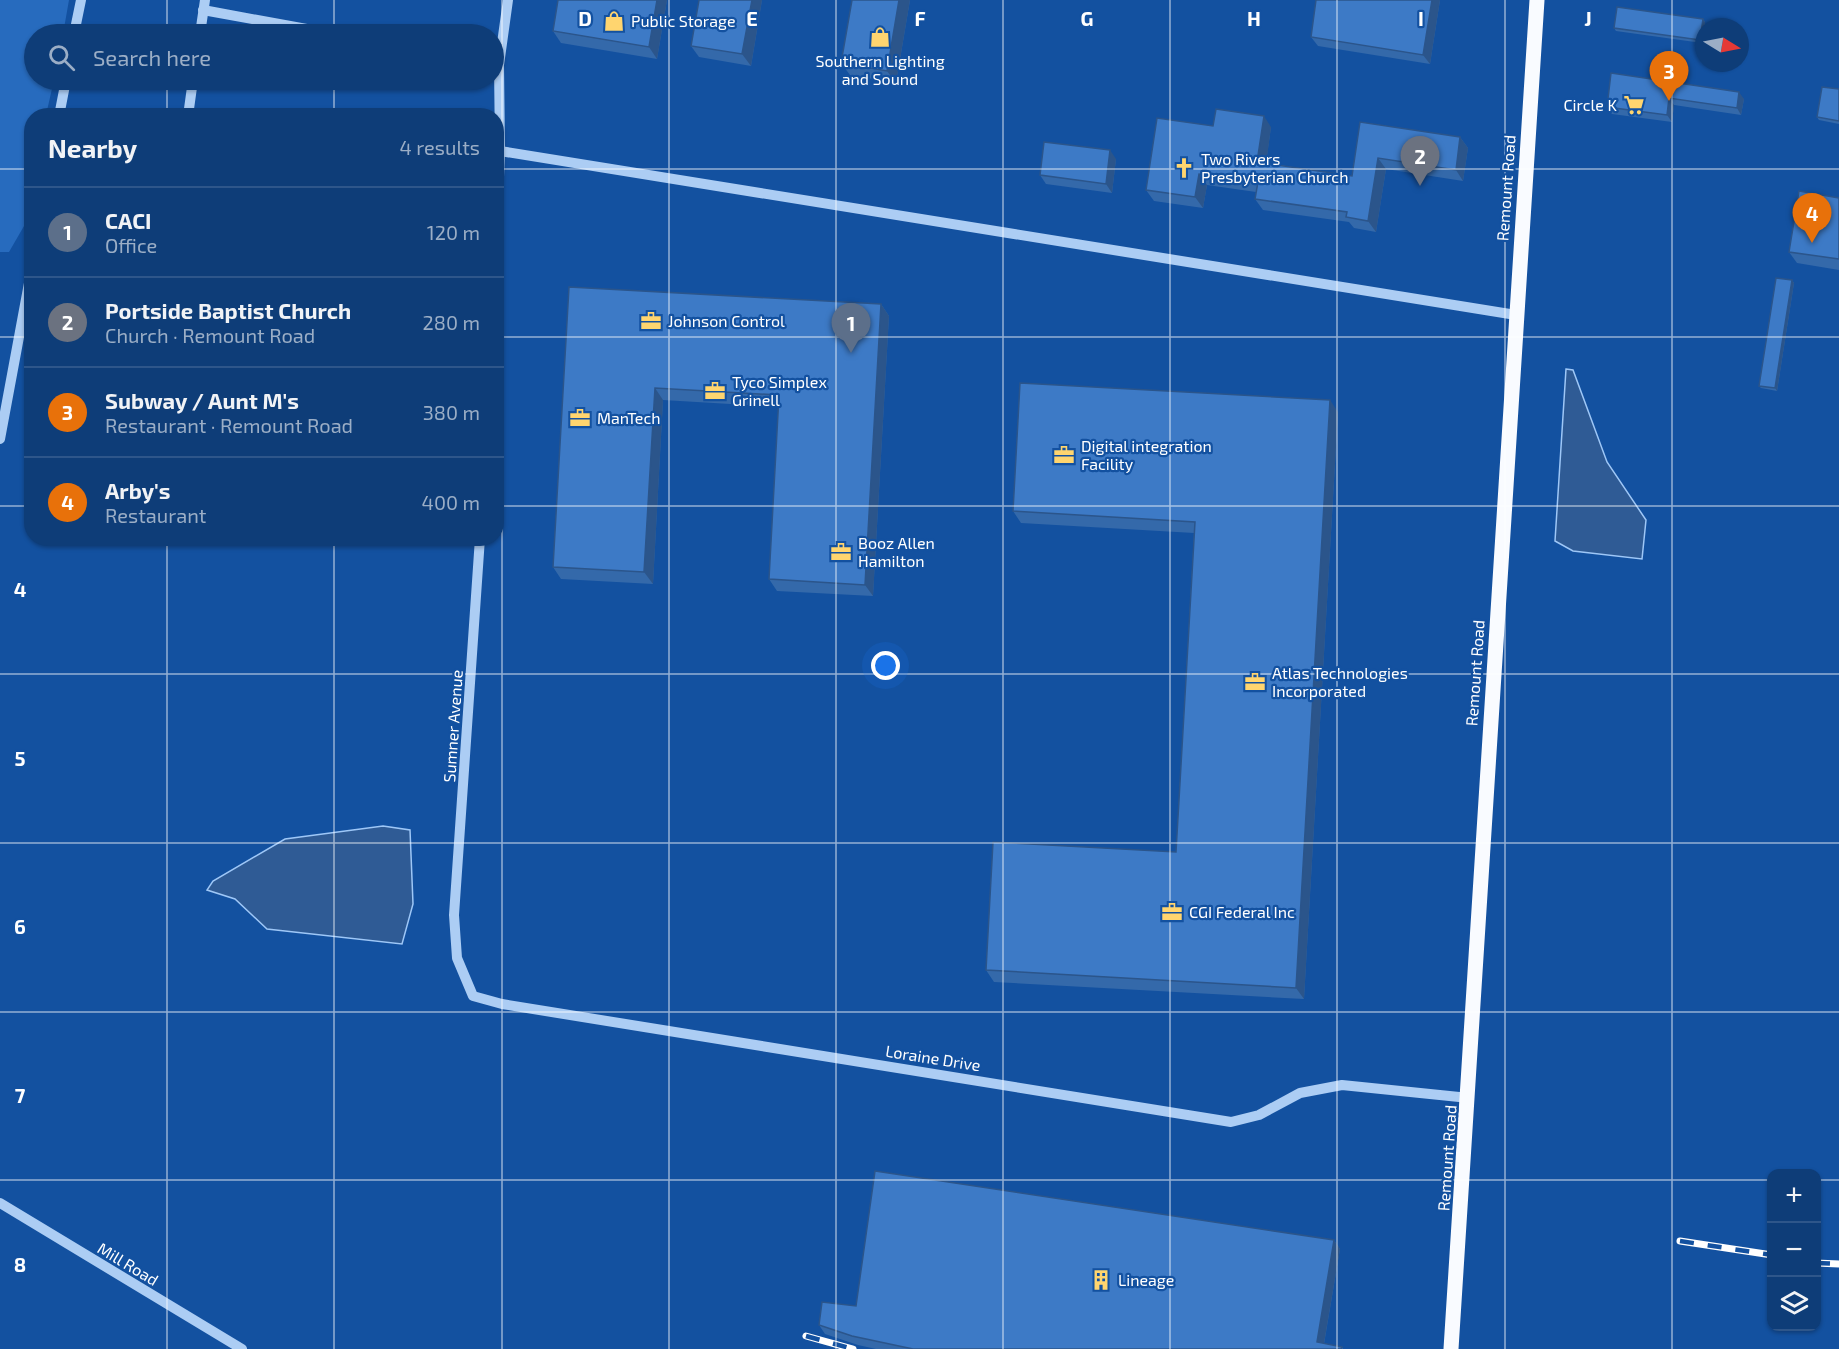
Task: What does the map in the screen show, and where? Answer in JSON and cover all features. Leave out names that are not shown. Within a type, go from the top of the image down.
[{"type":"main road","name":"Remount Road","points":[[1451,1349],[1469,1098],[1478,914],[1537,0]]},
{"type":"street","points":[[76,24],[81,0]]},
{"type":"street","points":[[504,24],[508,0]]},
{"type":"street","points":[[201,24],[204,5],[289,24]]},
{"type":"street","points":[[61,108],[64,90]]},
{"type":"street","points":[[189,108],[192,90]]},
{"type":"street","points":[[497,90],[499,108]]},
{"type":"street","points":[[504,151],[1516,315]]},
{"type":"street","points":[[0,439],[24,310]]},
{"type":"street","name":"Sumner Avenue","points":[[454,915],[479,546]]},
{"type":"street","name":"Loraine Drive","points":[[454,915],[457,958],[473,996],[502,1004],[1231,1122],[1258,1114],[1300,1093],[1342,1085],[1469,1098]]},
{"type":"street","name":"Mill Road","points":[[0,1203],[242,1349]]},
{"type":"shaded area","points":[[0,0],[69,0],[65,24],[24,24],[24,90],[52,90],[48,108],[24,108],[24,226],[9,252],[0,252]]},
{"type":"shaded area","points":[[1566,369],[1573,370],[1607,462],[1646,520],[1642,559],[1573,551],[1555,541]]},
{"type":"shaded area","points":[[383,826],[410,830],[413,904],[402,944],[267,929],[235,899],[207,890],[213,881],[285,839]]},
{"type":"building","name":"Public Storage","points":[[558,0],[657,0],[649,47],[553,31]]},
{"type":"building","points":[[699,0],[752,0],[742,54],[691,46]]},
{"type":"building","name":"Southern Lighting and Sound","points":[[852,0],[899,0],[887,71],[841,63]]},
{"type":"building","points":[[1316,0],[1432,0],[1423,55],[1311,37]]},
{"type":"building","points":[[1617,7],[1696,18],[1695,39],[1614,28]]},
{"type":"building","points":[[1611,73],[1739,92],[1737,108],[1669,98],[1667,115],[1607,107]]},
{"type":"building","points":[[1822,87],[1839,89],[1839,121],[1817,117]]},
{"type":"building","points":[[1216,109],[1264,116],[1257,162],[1352,176],[1360,122],[1460,137],[1456,170],[1378,158],[1368,221],[1346,217],[1347,212],[1255,199],[1258,182],[1199,174],[1195,197],[1146,190],[1157,118],[1213,126]]},
{"type":"building","points":[[1044,142],[1110,150],[1106,184],[1040,175]]},
{"type":"building","points":[[1799,191],[1839,198],[1839,259],[1789,252]]},
{"type":"building","points":[[1776,278],[1792,280],[1775,388],[1759,386]]},
{"type":"building","points":[[569,287],[881,304],[865,585],[769,579],[779,395],[655,388],[644,572],[553,567]]},
{"type":"building","points":[[1020,383],[1330,400],[1296,988],[986,970],[993,842],[1176,852],[1195,522],[1013,511]]},
{"type":"building","name":"Lineage","points":[[875,1171],[1334,1240],[1317,1342],[1342,1347],[1341,1349],[913,1349],[852,1336],[819,1325],[822,1302],[856,1306]]},
{"type":"railway","points":[[1680,1241],[1767,1254]]},
{"type":"railway","points":[[1821,1263],[1839,1264]]},
{"type":"railway","points":[[806,1336],[853,1349]]},
{"type":"place","name":"Public Storage","points":[[614,21]]},
{"type":"place","name":"Southern Lighting and Sound","points":[[880,37]]},
{"type":"place","name":"Subway / Aunt M's","points":[[1669,101]]},
{"type":"place","name":"Circle K","points":[[1634,105]]},
{"type":"place","name":"Two Rivers Presbyterian Church","points":[[1184,168]]},
{"type":"place","name":"Portside Baptist Church","points":[[1420,186]]},
{"type":"place","name":"Arby's","points":[[1812,243]]},
{"type":"place","name":"Johnson Control","points":[[651,321]]},
{"type":"place","name":"CACI","points":[[851,353]]},
{"type":"place","name":"Tyco Simplex Grinell","points":[[715,391]]},
{"type":"place","name":"ManTech","points":[[580,418]]},
{"type":"place","name":"Digital integration Facility","points":[[1064,455]]},
{"type":"place","name":"Booz Allen Hamilton","points":[[841,552]]},
{"type":"place","name":"Atlas Technologies Incorporated","points":[[1255,682]]},
{"type":"place","name":"CGI Federal Inc","points":[[1172,912]]},
{"type":"place","name":"Lineage","points":[[1101,1280]]}]
